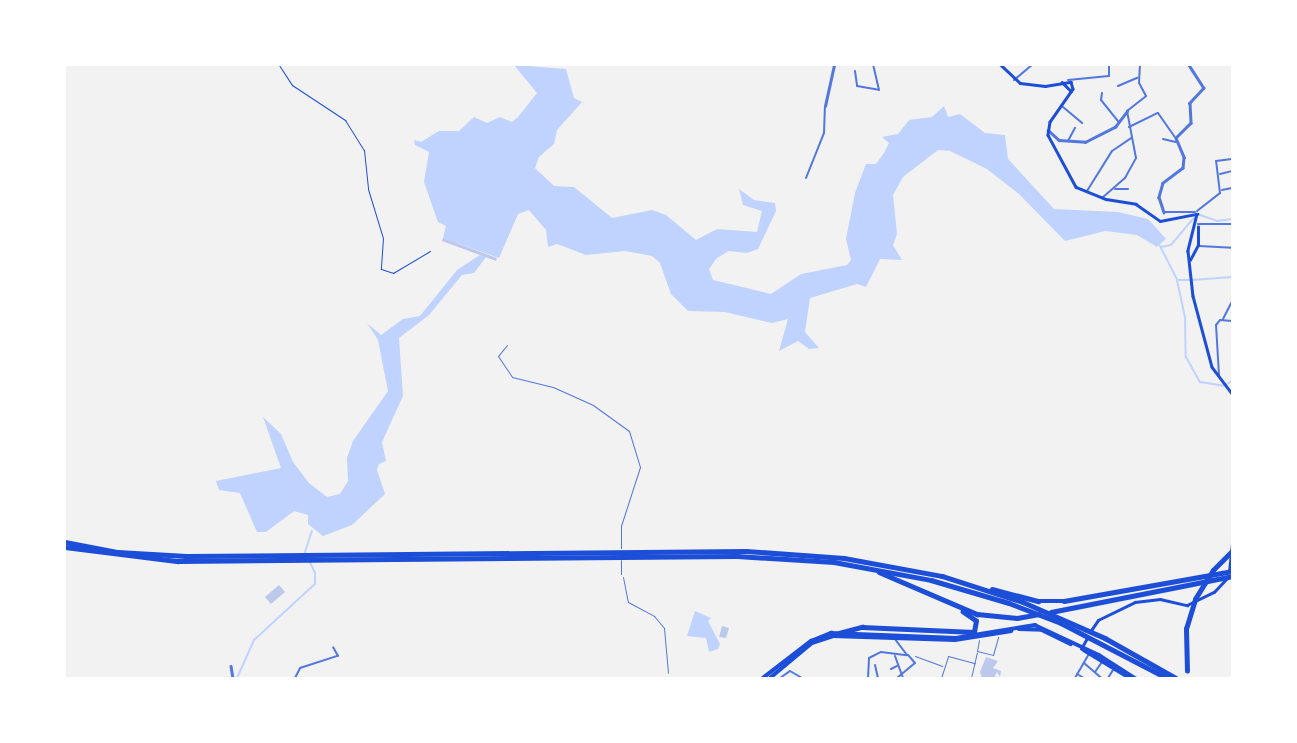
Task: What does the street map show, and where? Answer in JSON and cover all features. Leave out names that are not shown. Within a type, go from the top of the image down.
[{"type":"highway","points":[[65,542],[151,555],[211,558]]},
{"type":"highway","points":[[65,547],[129,558],[737,556],[862,566],[1009,603],[1072,628],[1167,678]]},
{"type":"highway","points":[[1187,671],[1186,629],[1195,599],[1219,563],[1232,551]]},
{"type":"highway","points":[[355,557],[786,552],[898,567],[1051,602],[1191,582]]},
{"type":"highway","points":[[862,566],[901,578],[951,604],[976,621],[974,632],[882,632],[863,629],[862,635]]},
{"type":"highway","points":[[951,604],[992,617],[1032,615],[1232,573]]},
{"type":"highway","points":[[980,587],[1072,622],[1176,678]]},
{"type":"highway","points":[[839,633],[862,628],[882,632]]},
{"type":"main road","points":[[1001,65],[1014,80],[1039,86],[1068,80],[1073,86],[1048,129],[1054,154],[1076,187],[1102,198],[1136,204],[1165,222],[1195,212],[1198,245],[1189,264]]},
{"type":"main road","points":[[1061,82],[1070,86],[1070,94]]},
{"type":"main road","points":[[1198,224],[1189,242],[1189,264],[1206,348],[1219,378],[1232,394]]},
{"type":"main road","points":[[1084,649],[1094,625],[1135,602],[1160,600],[1182,605],[1205,598],[1227,579],[1232,541]]},
{"type":"main road","points":[[763,678],[773,677],[814,641],[839,633],[979,640],[1035,625],[1116,666]]},
{"type":"main road","points":[[814,641],[833,636],[882,632],[894,637],[956,638],[1035,628],[1084,649],[1132,678]]},
{"type":"main road","points":[[979,640],[992,633]]},
{"type":"main road","points":[[1075,643],[1087,638]]},
{"type":"main road","points":[[1084,649],[1087,638]]},
{"type":"street","points":[[806,178],[824,133],[825,106],[834,65]]},
{"type":"street","points":[[855,71],[857,86],[879,90],[873,65]]},
{"type":"street","points":[[1014,80],[1032,65]]},
{"type":"street","points":[[1068,80],[1109,76],[1109,65]]},
{"type":"street","points":[[1048,129],[1069,142],[1090,140],[1120,122],[1132,103],[1146,96],[1138,77],[1140,65]]},
{"type":"street","points":[[1176,140],[1191,122],[1190,103],[1204,88],[1189,65]]},
{"type":"street","points":[[1118,86],[1138,77]]},
{"type":"street","points":[[1102,93],[1101,100],[1120,122]]},
{"type":"street","points":[[1063,107],[1082,123]]},
{"type":"street","points":[[1102,198],[1114,189],[1136,158],[1133,138],[1128,128],[1127,111]]},
{"type":"street","points":[[1128,128],[1158,113],[1176,140],[1184,157],[1183,168],[1163,184],[1159,204],[1170,214],[1187,209],[1195,212],[1221,190],[1232,188]]},
{"type":"street","points":[[1069,142],[1075,128]]},
{"type":"street","points":[[1086,192],[1112,151],[1133,138]]},
{"type":"street","points":[[1163,139],[1176,140]]},
{"type":"street","points":[[1221,190],[1216,161],[1232,159]]},
{"type":"street","points":[[1219,174],[1232,171]]},
{"type":"street","points":[[1114,189],[1128,189]]},
{"type":"street","points":[[1198,224],[1232,224]]},
{"type":"street","points":[[1198,245],[1222,250],[1232,247]]},
{"type":"street","points":[[1219,378],[1215,328],[1232,301]]},
{"type":"street","points":[[1222,320],[1232,321]]},
{"type":"street","points":[[894,637],[915,663],[903,677],[897,678]]},
{"type":"street","points":[[295,678],[300,668],[338,656],[332,647]]},
{"type":"street","points":[[1075,678],[1083,662],[1084,649]]},
{"type":"street","points":[[868,678],[869,659],[880,653],[907,655]]},
{"type":"street","points":[[880,653],[881,659]]},
{"type":"street","points":[[895,655],[903,677]]},
{"type":"street","points":[[1094,672],[1103,660]]},
{"type":"street","points":[[1083,662],[1101,678]]},
{"type":"street","points":[[876,665],[878,678]]},
{"type":"street","points":[[231,666],[233,678]]},
{"type":"street","points":[[891,669],[898,666]]},
{"type":"street","points":[[1108,678],[1116,666]]},
{"type":"street","points":[[780,678],[792,671],[800,678]]},
{"type":"street","points":[[1076,673],[1084,678]]},
{"type":"street","points":[[784,675],[789,678]]},
{"type":"lane","points":[[506,345],[498,356],[512,377],[553,387],[593,405],[629,431],[640,467],[621,526],[621,574]]},
{"type":"lane","points":[[623,577],[628,602],[654,616],[664,628],[668,673]]},
{"type":"lane","points":[[977,651],[993,655],[999,634]]},
{"type":"lane","points":[[971,678],[979,640]]},
{"type":"lane","points":[[941,678],[951,655],[975,663]]},
{"type":"lane","points":[[915,656],[944,667]]},
{"type":"path","points":[[279,65],[292,85],[345,120],[364,150],[368,189],[383,238],[382,270],[393,273],[429,251]]},
{"type":"water","points":[[514,65],[566,69],[574,98],[582,102],[557,130],[554,144],[539,157],[535,168],[554,186],[574,187],[612,218],[652,210],[666,215],[696,240],[717,229],[757,232],[762,211],[743,205],[739,189],[754,200],[775,203],[776,211],[758,249],[747,253],[729,251],[717,258],[709,269],[713,280],[771,294],[801,274],[847,265],[851,260],[846,239],[855,193],[866,164],[876,164],[889,143],[882,137],[898,134],[909,120],[932,117],[944,106],[948,117],[960,114],[985,133],[1005,135],[1008,159],[1054,209],[1118,212],[1148,219],[1166,239],[1157,247],[1137,235],[1105,231],[1065,241],[1019,194],[987,169],[950,151],[938,150],[903,177],[893,195],[897,234],[893,245],[902,260],[880,259],[866,287],[857,284],[810,298],[805,332],[819,348],[809,349],[798,341],[779,351],[788,319],[772,323],[725,312],[688,311],[671,294],[660,263],[652,256],[625,251],[586,255],[557,244],[548,247],[546,230],[529,210],[518,214],[499,258],[443,238],[446,226],[438,222],[424,182],[429,152],[415,145],[414,140],[421,142],[439,131],[459,131],[474,117],[487,123],[500,117],[512,122],[537,93]]},
{"type":"water","points":[[480,255],[486,257],[474,273],[462,275],[429,315],[399,338],[403,396],[382,442],[386,461],[379,464],[377,470],[385,494],[352,525],[323,536],[308,524],[308,515],[294,511],[266,532],[257,532],[240,493],[219,490],[216,481],[281,468],[263,417],[281,434],[293,462],[309,483],[327,497],[340,494],[348,481],[347,458],[353,441],[388,391],[378,340],[367,323],[381,335],[403,319],[420,316],[457,270]]},
{"type":"water","points":[[695,611],[711,618],[708,621],[720,644],[718,649],[709,652],[706,638],[687,636]]},
{"type":"building","points":[[443,238],[497,258],[496,261],[442,241]]},
{"type":"building","points":[[279,585],[285,592],[271,604],[265,597]]},
{"type":"building","points":[[722,626],[729,628],[726,638],[719,637]]},
{"type":"building","points":[[986,657],[998,661],[993,668],[1001,671],[1000,677],[997,672],[994,678],[982,678],[980,672]]},
{"type":"waterway","points":[[1200,215],[1217,221],[1232,219]]},
{"type":"waterway","points":[[1161,247],[1171,245],[1195,216]]},
{"type":"waterway","points":[[1160,246],[1177,280],[1185,318],[1186,357],[1200,382],[1224,386]]},
{"type":"waterway","points":[[1192,280],[1232,277]]},
{"type":"waterway","points":[[1177,280],[1189,280]]},
{"type":"waterway","points":[[1227,384],[1232,381]]},
{"type":"waterway","points":[[237,678],[254,640],[315,584],[315,573],[305,552],[312,531]]}]
